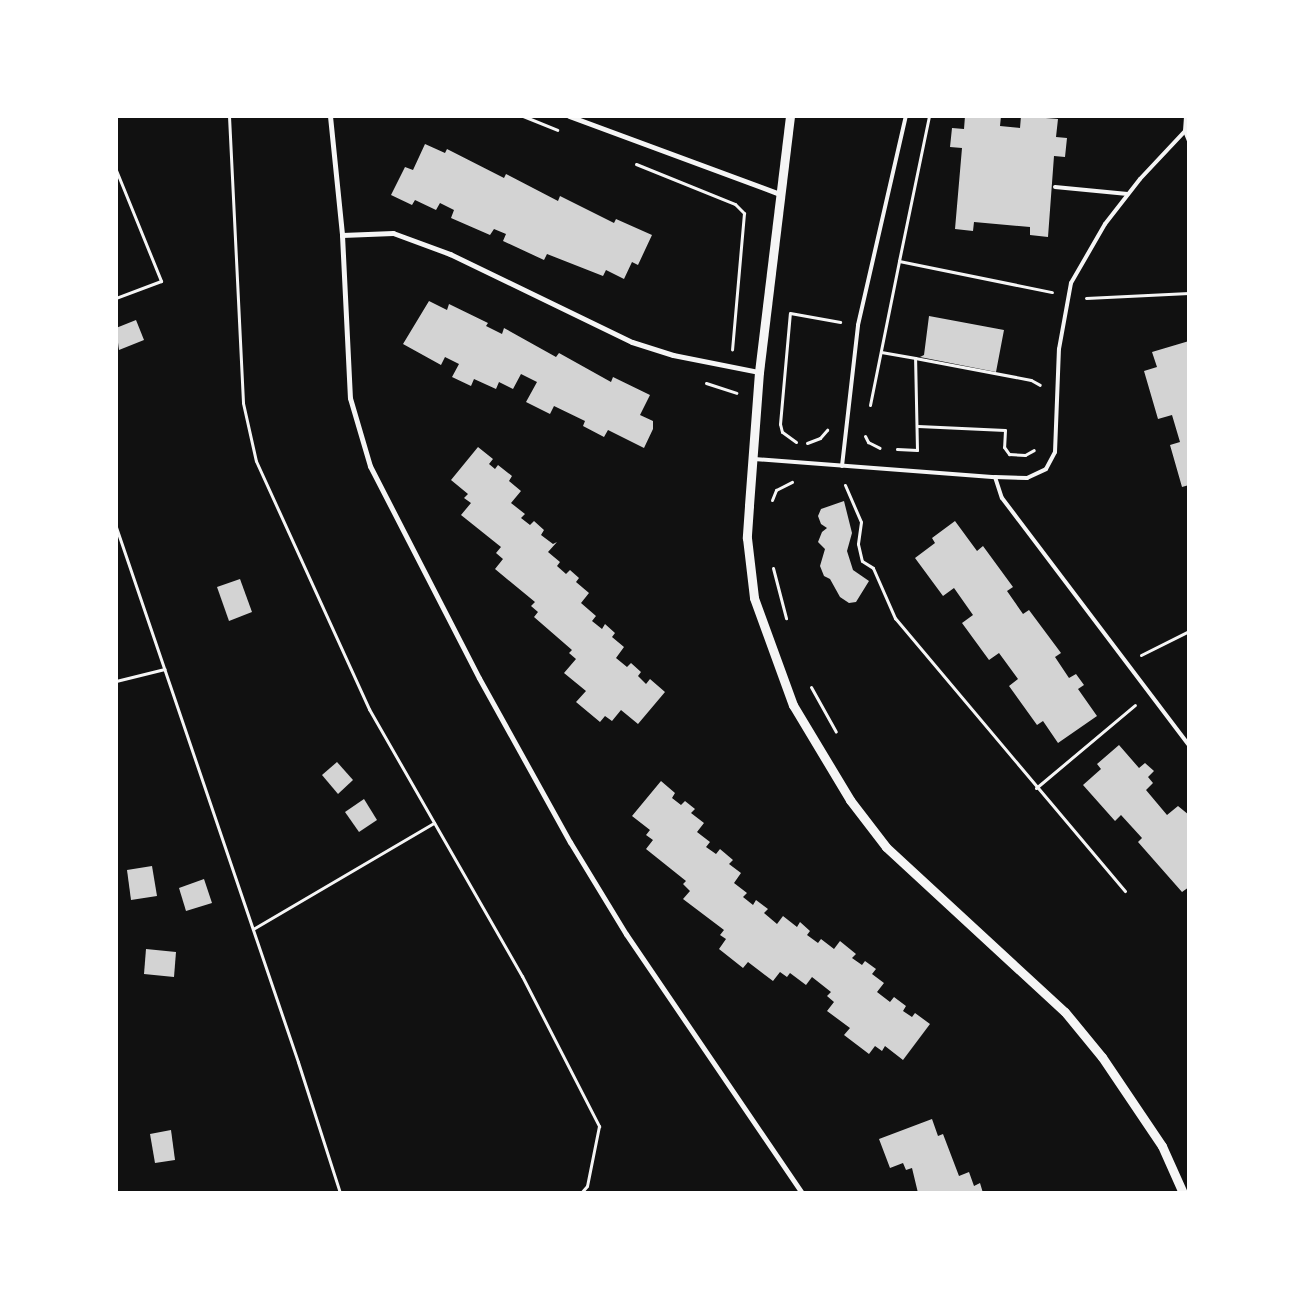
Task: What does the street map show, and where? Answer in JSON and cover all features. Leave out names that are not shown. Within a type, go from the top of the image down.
[{"type":"street","points":[[330,116],[342,235],[350,398],[370,466],[479,678],[570,842],[626,934],[802,1193]]},
{"type":"street","points":[[569,116],[780,194]]},
{"type":"street","points":[[790,116],[759,372],[747,538],[754,598],[794,705],[850,800],[886,847],[1065,1012],[1102,1057],[1162,1146],[1183,1193]]},
{"type":"street","points":[[342,235],[393,233],[450,254],[632,342],[732,368],[759,372]]},
{"type":"lane","points":[[842,466],[858,325],[906,116]]},
{"type":"lane","points":[[1186,116],[1185,131],[1189,141]]},
{"type":"lane","points":[[754,459],[995,477],[1027,478],[1046,469],[1055,452],[1059,349],[1071,283],[1105,224],[1128,194],[1185,131]]},
{"type":"lane","points":[[1055,187],[1128,194]]},
{"type":"lane","points":[[995,477],[1002,498],[1125,663],[1189,745]]},
{"type":"path","points":[[229,116],[243,403],[256,461],[368,709],[522,976],[599,1126],[587,1186],[581,1193]]},
{"type":"path","points":[[522,116],[559,132]]},
{"type":"path","points":[[868,416],[929,116]]},
{"type":"path","points":[[633,162],[735,204],[744,213],[732,368]]},
{"type":"path","points":[[116,170],[161,281],[116,298]]},
{"type":"path","points":[[899,261],[1068,295],[1130,298],[1189,293]]},
{"type":"path","points":[[865,436],[825,429],[820,438],[803,444],[794,442],[782,432],[780,416],[790,313],[885,330]]},
{"type":"path","points":[[880,352],[1031,380],[1044,390]]},
{"type":"path","points":[[865,430],[865,436],[874,447],[917,450],[918,426],[915,358]]},
{"type":"path","points":[[918,426],[1005,430],[1004,447],[1009,454],[1025,454],[1037,447]]},
{"type":"path","points":[[772,505],[776,490],[790,482],[799,481]]},
{"type":"path","points":[[837,485],[846,486],[861,522],[858,544],[862,561],[873,568],[894,618],[1124,891]]},
{"type":"path","points":[[116,527],[253,929],[340,1193]]},
{"type":"path","points":[[772,561],[788,626]]},
{"type":"path","points":[[1125,663],[1189,631]]},
{"type":"path","points":[[116,681],[165,669]]},
{"type":"path","points":[[809,684],[838,736]]},
{"type":"path","points":[[1036,788],[1148,693]]},
{"type":"path","points":[[253,929],[434,824]]},
{"type":"building","points":[[965,116],[1001,116],[1000,126],[1020,128],[1021,116],[1058,119],[1056,137],[1067,138],[1065,157],[1054,156],[1048,237],[1030,235],[1030,227],[974,222],[973,231],[955,229],[962,148],[950,147],[952,128],[964,129]]},
{"type":"building","points":[[425,144],[445,153],[447,149],[504,178],[506,174],[558,201],[560,196],[614,223],[616,219],[652,235],[638,265],[632,262],[624,279],[606,270],[603,276],[547,254],[544,260],[503,241],[506,234],[494,229],[490,235],[451,218],[454,210],[440,203],[436,210],[415,200],[412,205],[391,195],[405,167],[413,170]]},
{"type":"building","points":[[429,301],[447,310],[449,304],[488,323],[486,326],[502,334],[504,328],[556,357],[559,353],[611,382],[613,377],[650,395],[640,415],[653,421],[653,429],[644,448],[608,430],[604,437],[583,426],[585,421],[554,406],[550,414],[526,402],[537,382],[521,374],[513,389],[499,382],[496,389],[474,379],[471,386],[452,377],[459,364],[445,357],[441,365],[403,344]]},
{"type":"building","points":[[929,316],[1004,330],[996,372],[920,357],[924,355]]},
{"type":"building","points":[[136,320],[144,340],[119,350],[116,328]]},
{"type":"building","points":[[1189,341],[1189,485],[1182,487],[1170,445],[1180,442],[1172,415],[1158,419],[1144,371],[1157,367],[1152,352]]},
{"type":"building","points":[[478,447],[493,459],[489,464],[495,469],[498,465],[512,476],[509,481],[521,491],[511,503],[525,514],[521,518],[530,525],[534,521],[544,530],[541,535],[553,544],[557,542],[548,552],[560,562],[557,566],[566,574],[570,570],[579,578],[576,582],[589,593],[581,603],[596,616],[592,621],[602,629],[605,624],[615,633],[612,637],[624,647],[616,658],[627,667],[631,663],[641,672],[638,676],[646,684],[650,679],[665,692],[638,724],[621,710],[612,721],[605,716],[600,722],[576,702],[586,691],[564,673],[576,659],[569,653],[572,650],[534,617],[538,612],[531,606],[535,602],[495,569],[503,559],[496,553],[501,547],[461,515],[471,503],[464,498],[468,494],[451,480]]},
{"type":"building","points":[[844,501],[852,533],[847,551],[853,570],[869,581],[856,602],[849,603],[840,597],[830,579],[824,576],[820,566],[825,549],[818,542],[822,532],[827,528],[821,524],[818,516],[821,509]]},
{"type":"building","points":[[955,521],[977,551],[983,546],[1013,587],[1007,591],[1023,614],[1029,610],[1061,653],[1055,657],[1069,678],[1076,674],[1084,685],[1078,689],[1097,716],[1058,743],[1043,721],[1037,725],[1009,686],[1018,679],[999,653],[989,660],[962,623],[973,615],[954,588],[943,596],[915,558],[935,543],[932,538]]},
{"type":"building","points":[[240,579],[252,612],[229,621],[217,587]]},
{"type":"building","points":[[1119,745],[1139,768],[1145,763],[1154,771],[1148,777],[1153,783],[1146,790],[1167,815],[1178,806],[1189,815],[1189,887],[1182,892],[1138,842],[1142,838],[1121,815],[1115,821],[1083,785],[1101,769],[1097,764]]},
{"type":"building","points":[[337,762],[353,780],[338,794],[322,775]]},
{"type":"building","points":[[661,781],[675,793],[672,798],[681,805],[685,801],[695,809],[691,813],[704,823],[697,832],[710,842],[706,847],[716,854],[720,849],[733,860],[729,864],[741,873],[734,883],[747,893],[743,897],[753,905],[756,900],[768,909],[764,913],[777,924],[783,916],[797,927],[800,922],[810,931],[807,935],[818,943],[821,939],[834,949],[840,941],[856,954],[852,958],[862,965],[865,961],[876,969],[872,974],[884,983],[877,992],[890,1002],[894,997],[906,1006],[903,1011],[912,1017],[915,1013],[930,1024],[903,1060],[885,1046],[882,1051],[875,1046],[869,1054],[844,1035],[850,1028],[827,1011],[834,1002],[827,996],[831,992],[812,977],[806,985],[790,973],[787,977],[780,972],[773,981],[748,962],[743,968],[719,949],[726,939],[720,935],[724,930],[683,899],[690,891],[683,884],[686,881],[646,849],[653,840],[646,835],[650,830],[632,816]]},
{"type":"building","points":[[364,799],[377,820],[359,832],[345,812]]},
{"type":"building","points":[[152,866],[157,896],[131,900],[127,870]]},
{"type":"building","points":[[204,879],[212,903],[186,911],[179,888]]},
{"type":"building","points":[[146,949],[176,952],[174,977],[144,974]]},
{"type":"building","points":[[932,1119],[938,1136],[943,1134],[959,1176],[969,1172],[974,1186],[980,1183],[983,1193],[918,1193],[912,1168],[906,1170],[903,1163],[890,1168],[879,1139]]},
{"type":"building","points":[[171,1130],[175,1160],[155,1163],[150,1134]]}]
